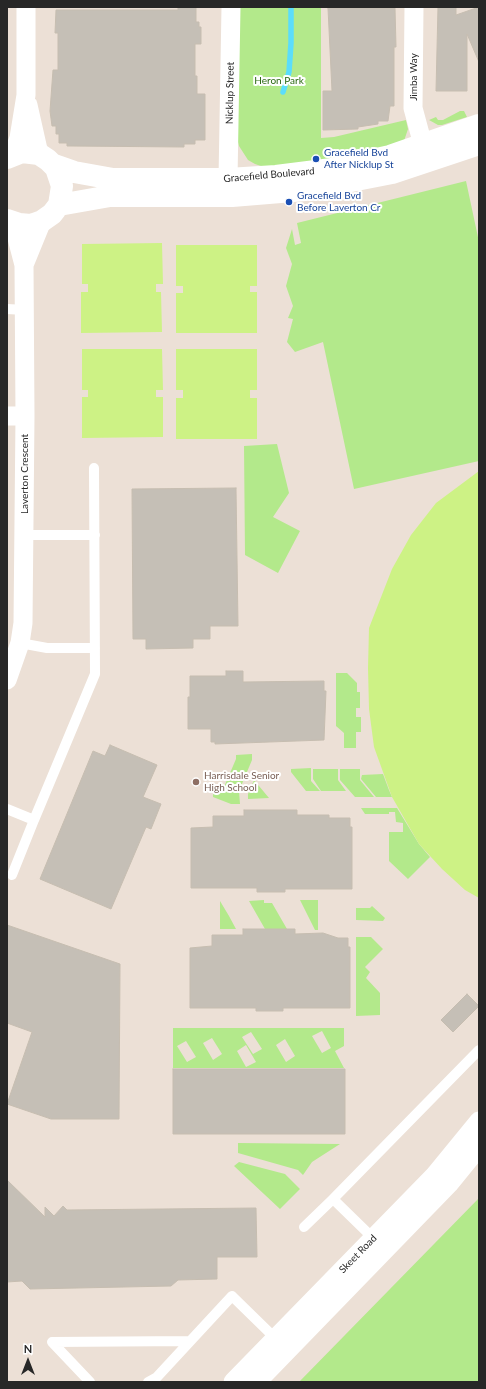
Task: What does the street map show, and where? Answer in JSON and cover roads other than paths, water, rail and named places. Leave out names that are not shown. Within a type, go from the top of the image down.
[{"type":"street","points":[[10,156],[19,138],[26,95],[26,7]]},
{"type":"street","name":"Nicklup Street","points":[[228,179],[230,7]]},
{"type":"street","name":"Jimba Way","points":[[414,7],[414,108],[424,145]]},
{"type":"street","points":[[7,220],[25,225],[42,221],[52,214],[59,205],[62,186],[60,177],[46,160],[26,95]]},
{"type":"street","name":"Gracefield Boulevard","points":[[10,156],[30,152],[74,172],[113,179],[228,179],[276,176],[332,169],[390,156],[479,125]]},
{"type":"street","name":"Gracefield Boulevard","points":[[59,205],[110,196],[232,196],[305,190],[392,173],[479,144]]},
{"type":"street","name":"Laverton Crescent","points":[[7,220],[17,238],[24,265]]},
{"type":"street","name":"Laverton Crescent","points":[[7,680],[20,643],[23,623],[25,535],[16,416],[16,309],[24,265],[42,221]]},
{"type":"street","name":"Skeet Road","points":[[233,1382],[434,1176],[479,1121]]},
{"type":"street","name":"Skeet Road","points":[[257,1382],[449,1184],[479,1147]]},
{"type":"lane","points":[[12,875],[95,674],[94,468]]},
{"type":"lane","points":[[25,535],[95,535]]},
{"type":"lane","points":[[20,643],[47,648],[95,648]]},
{"type":"lane","points":[[7,809],[34,820]]},
{"type":"lane","points":[[304,1228],[479,1050]]},
{"type":"lane","points":[[333,1199],[373,1238]]},
{"type":"lane","points":[[148,1382],[157,1377],[232,1296],[276,1338]]},
{"type":"lane","points":[[90,1382],[52,1342],[190,1341]]},
{"type":"waterway","points":[[283,92],[289,72],[291,7]]},
{"type":"place","name":"Gracefield Bvd After Nicklup St","points":[[316,159]]},
{"type":"place","name":"Gracefield Bvd Before Laverton Cr","points":[[289,202]]},
{"type":"place","name":"Harrisdale Senior High School","points":[[196,782]]},
{"type":"park label","name":"Heron Park","points":[[279,81]]}]
